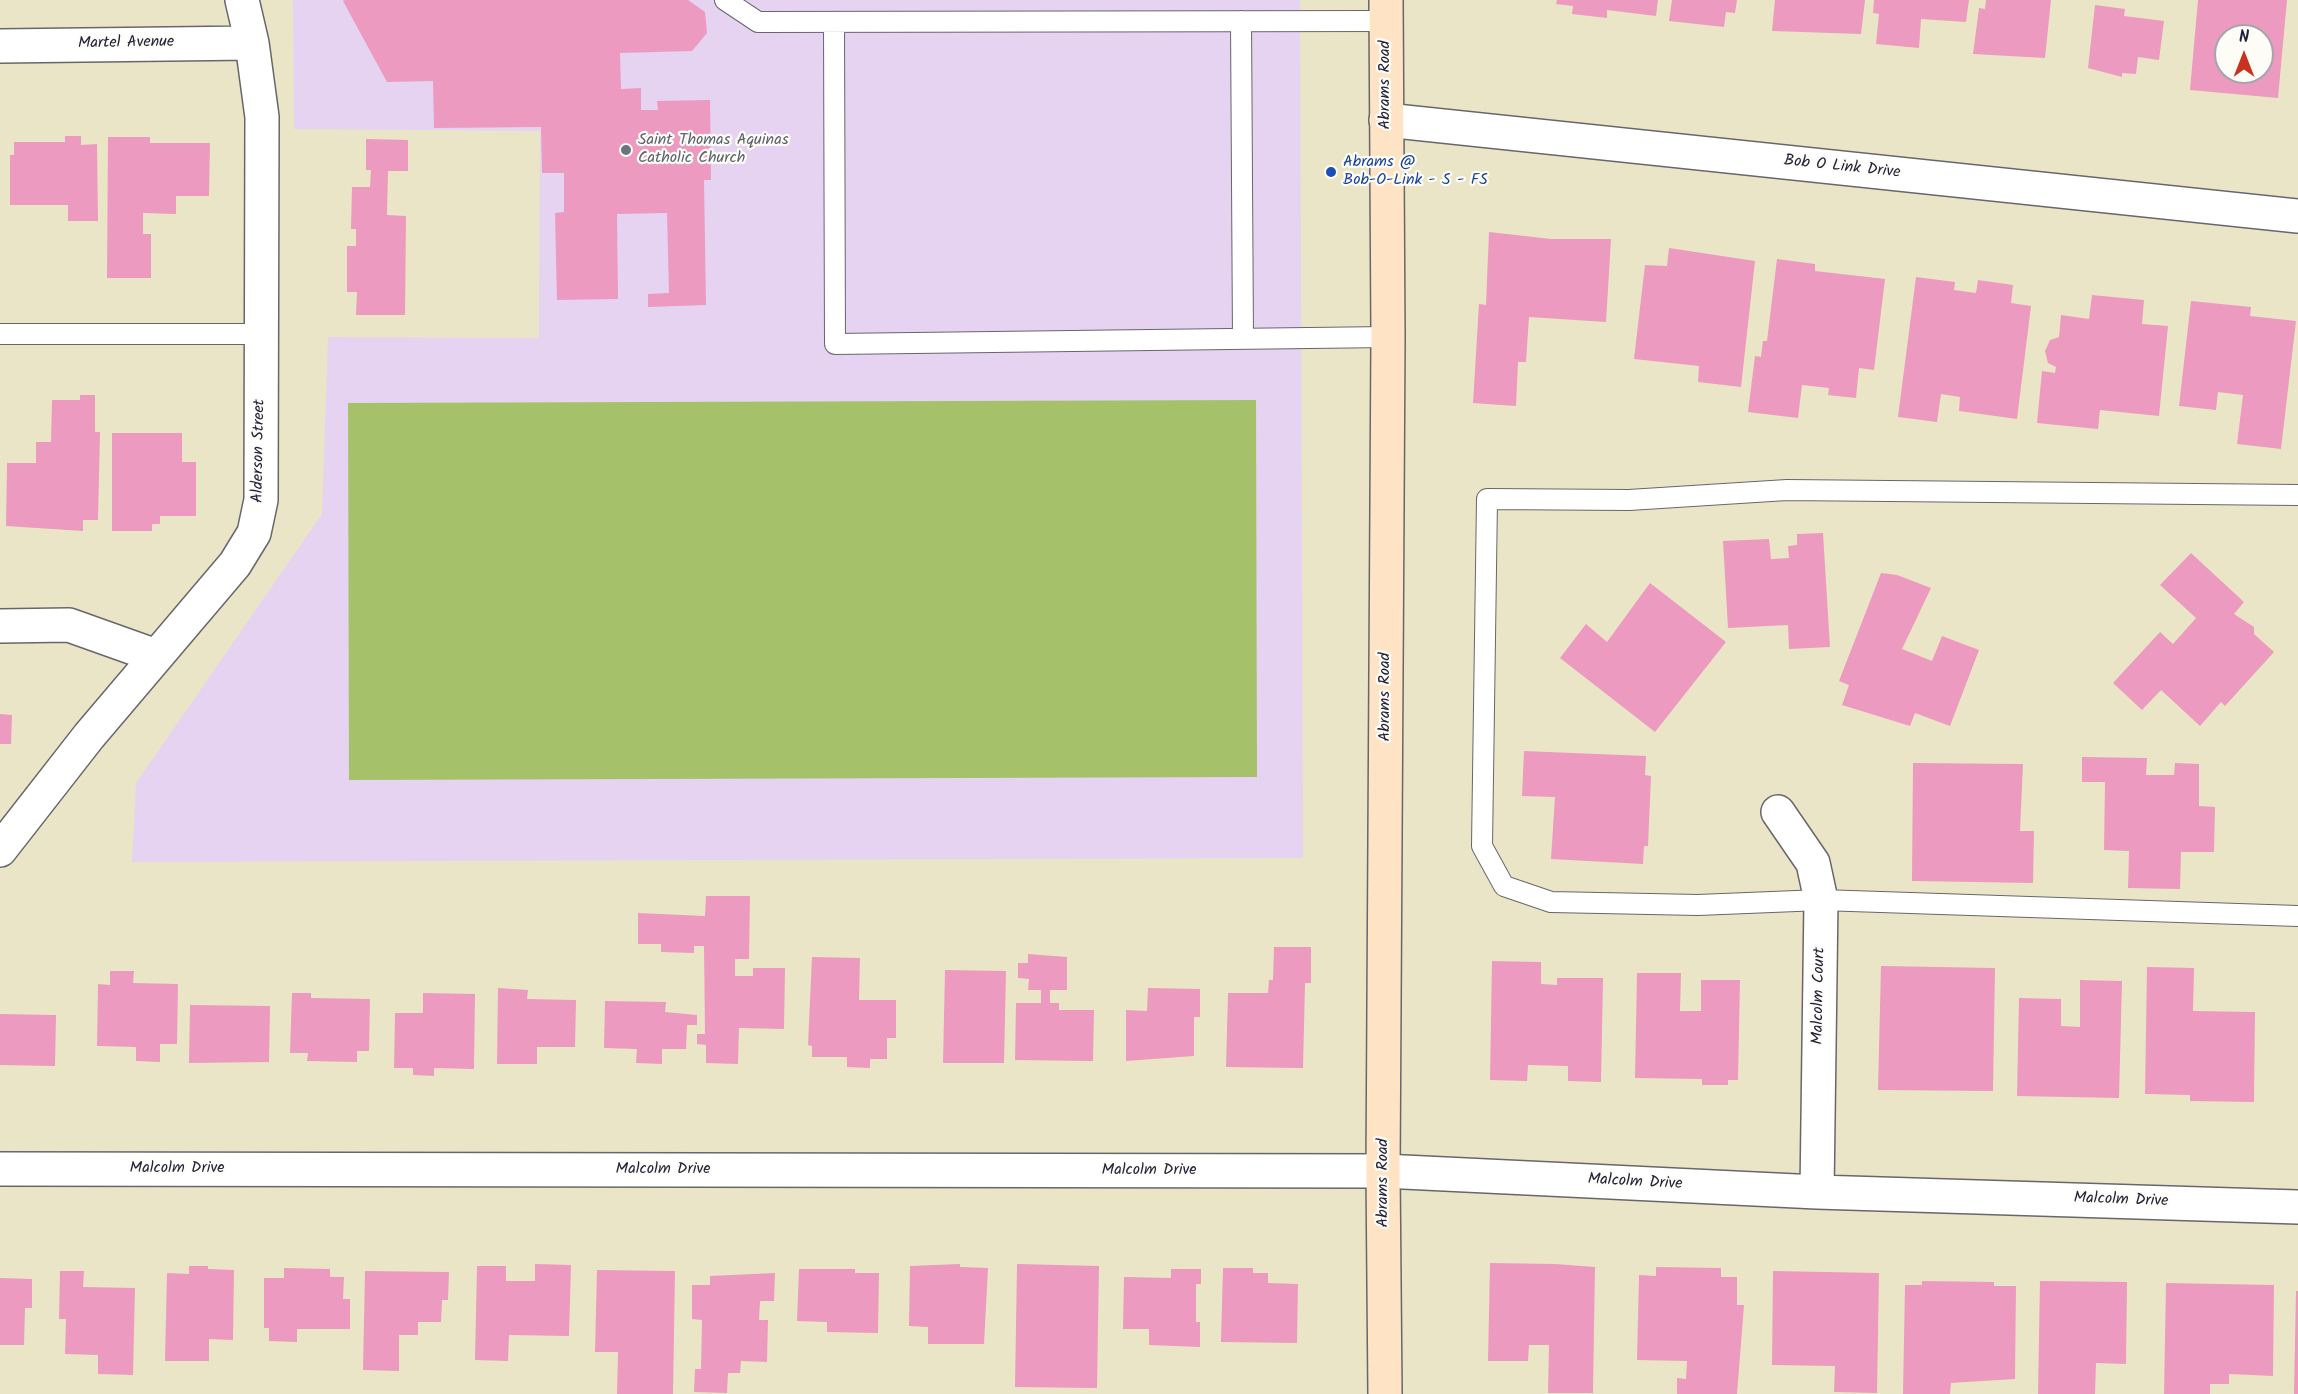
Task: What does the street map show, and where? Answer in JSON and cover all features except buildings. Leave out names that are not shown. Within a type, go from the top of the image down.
[{"type":"main road","name":"Abrams Road","points":[[1385,1394],[1383,1171],[1388,337],[1386,11]]},
{"type":"street","name":"Alderson Street","points":[[0,850],[89,736],[235,564],[254,533],[261,500],[262,117],[252,43],[242,0]]},
{"type":"street","name":"Martel Avenue","points":[[0,46],[252,43]]},
{"type":"street","name":"Bob O Link Drive","points":[[1386,120],[2298,216]]},
{"type":"street","points":[[0,626],[69,626],[156,656]]},
{"type":"street","name":"Malcolm Court","points":[[1778,812],[1813,862],[1821,900],[1817,1192]]},
{"type":"street","name":"Malcolm Drive","points":[[0,1168],[1383,1171],[1817,1192],[2298,1207]]},
{"type":"lane","points":[[725,0],[758,22],[1241,21],[1386,11]]},
{"type":"lane","points":[[1241,21],[1244,339]]},
{"type":"lane","points":[[834,23],[835,344],[1388,337]]},
{"type":"lane","points":[[0,334],[262,334]]},
{"type":"lane","points":[[2298,495],[1786,490],[1629,500],[1487,499],[1482,846],[1504,886],[1551,902],[1698,905],[1821,900],[2298,916]]},
{"type":"shaded area","points":[[293,0],[1300,0],[1303,858],[132,862],[136,783],[322,514],[328,337],[539,338],[540,131],[294,129]]},
{"type":"green space","points":[[1256,400],[1257,777],[349,780],[348,403]]},
{"type":"place","name":"Saint Thomas Aquinas Catholic Church","points":[[626,150]]},
{"type":"place","name":"Abrams @ Bob-O-Link - S - FS","points":[[1331,172]]}]
